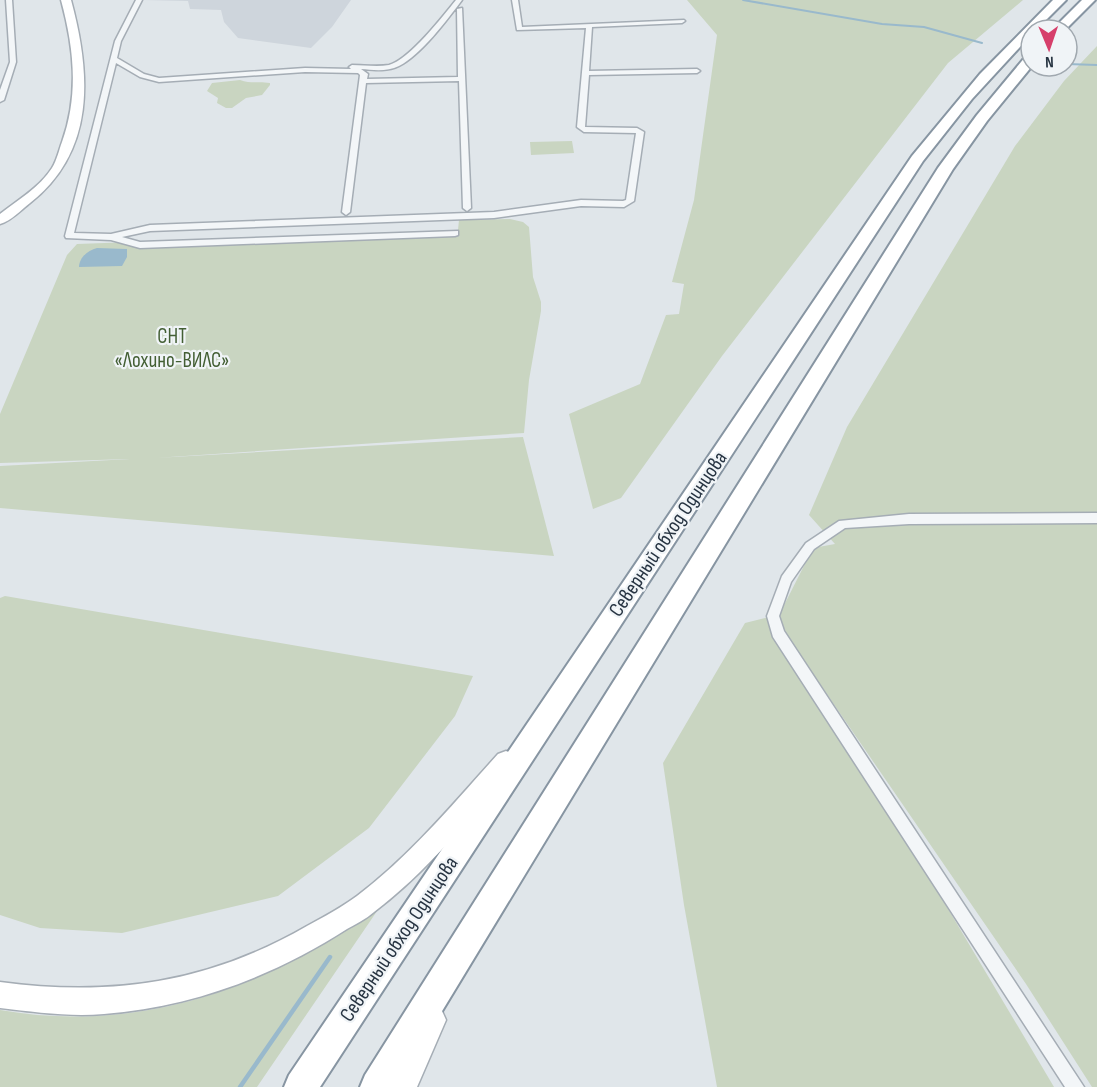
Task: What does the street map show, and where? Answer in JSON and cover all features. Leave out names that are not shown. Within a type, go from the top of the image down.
[{"type":"highway","name":"Северный обход Одинцова","points":[[301,1087],[917,159],[995,64],[1060,0]]},
{"type":"highway","points":[[1070,18],[1089,0]]},
{"type":"highway","name":"Северный обход Одинцова","points":[[377,1087],[946,168],[982,118],[1019,73]]},
{"type":"street","points":[[0,100],[13,62],[9,0]]},
{"type":"street","points":[[0,220],[57,170],[74,129],[80,97],[80,55],[66,0]]},
{"type":"street","points":[[139,0],[122,29],[69,236],[111,237],[141,245],[455,233]]},
{"type":"street","points":[[115,55],[145,71],[164,76],[309,65],[391,66],[399,63],[442,23],[459,0]]},
{"type":"street","points":[[515,0],[519,29],[682,21]]},
{"type":"street","points":[[460,9],[467,208]]},
{"type":"street","points":[[111,237],[150,228],[494,215],[581,203],[624,204],[630,201],[640,132],[584,130],[580,127],[589,27]]},
{"type":"street","points":[[115,55],[142,76],[159,80],[305,70],[359,71],[364,74],[346,212]]},
{"type":"street","points":[[584,73],[698,71]]},
{"type":"street","points":[[362,81],[462,79]]},
{"type":"street","points":[[1075,1087],[778,633],[773,616],[786,580],[810,546],[843,524],[909,519],[1097,518]]},
{"type":"street","points":[[0,995],[69,1002],[125,999],[171,992],[241,971],[298,946],[364,905],[425,852],[553,708]]},
{"type":"street","points":[[403,1087],[471,936]]},
{"type":"shaded area","points":[[144,0],[351,0],[332,27],[311,48],[238,38],[224,22],[221,10],[190,9],[188,1]]},
{"type":"green space","points":[[687,0],[1023,0],[948,63],[722,356],[621,498],[593,509],[569,414],[640,384],[666,315],[679,314],[684,284],[672,282],[694,200],[717,35]]},
{"type":"green space","points":[[1097,46],[1097,1087],[1092,1087],[1026,984],[778,623],[1054,1087],[717,1087],[684,905],[663,763],[745,623],[773,616],[776,621],[813,548],[835,544],[809,515],[847,427],[1015,146],[1064,81],[1067,78],[1079,78],[1079,65]]},
{"type":"green space","points":[[240,80],[270,83],[270,85],[262,95],[246,98],[232,108],[226,108],[217,103],[218,98],[207,91],[212,83]]},
{"type":"green space","points":[[572,141],[574,153],[531,155],[530,142]]},
{"type":"green space","name":"СНТ «Лохино-ВИЛС»","points":[[510,219],[523,222],[529,227],[533,277],[541,302],[529,380],[524,433],[155,458],[523,437],[554,556],[0,508],[0,466],[130,459],[0,463],[0,414],[67,255],[77,244],[458,230],[459,220]]},
{"type":"green space","points":[[5,596],[473,676],[455,716],[369,828],[278,896],[122,933],[40,928],[0,915],[0,598]]},
{"type":"green space","points":[[388,895],[257,1087],[0,1087],[0,1010],[53,1016],[105,1015],[157,1009],[207,996],[255,978],[302,955],[346,927]]},
{"type":"water","points":[[97,248],[127,249],[127,257],[122,266],[79,267],[85,255]]},
{"type":"waterway","points":[[743,0],[882,24],[924,27],[982,43]]},
{"type":"waterway","points":[[1079,64],[1097,65]]},
{"type":"waterway","points":[[240,1087],[330,957]]}]
